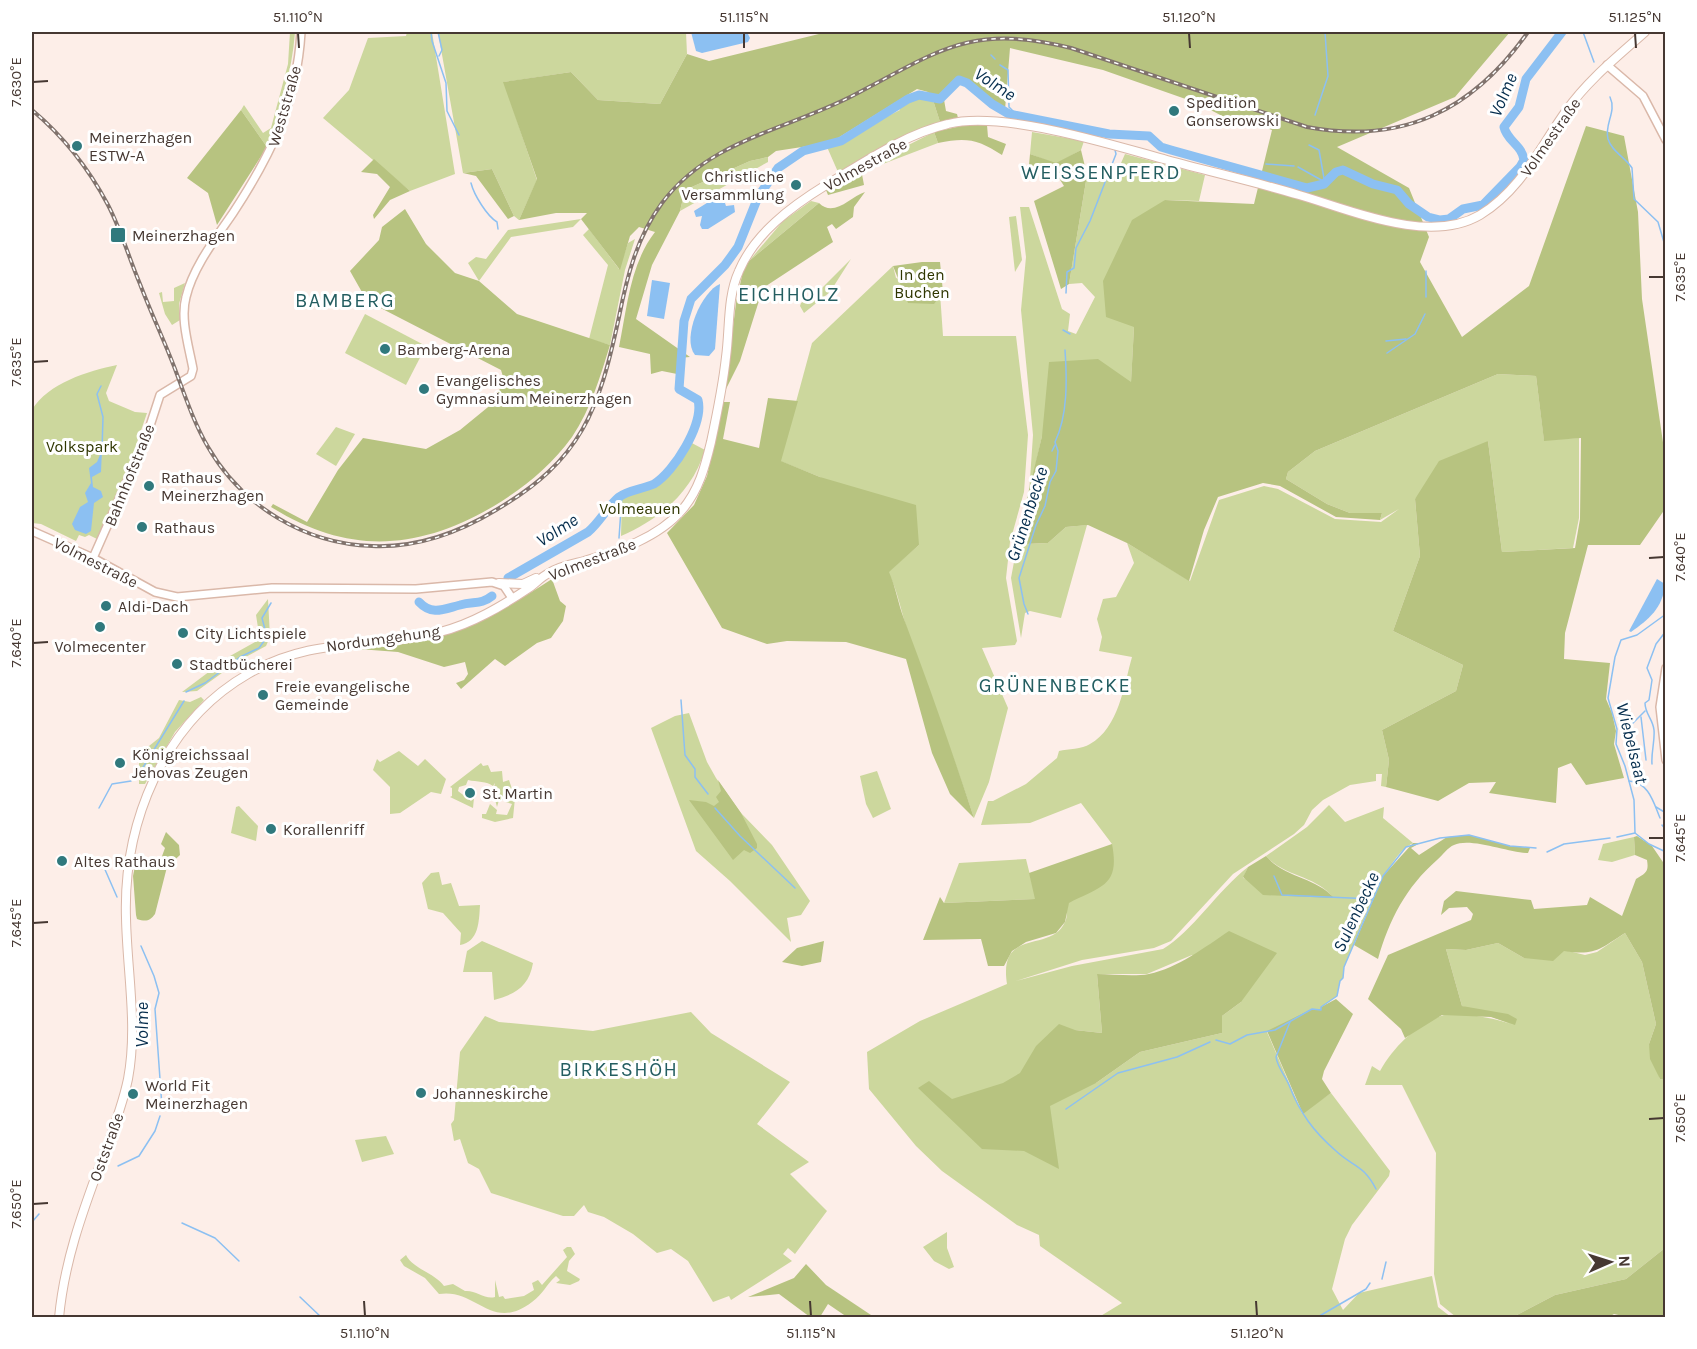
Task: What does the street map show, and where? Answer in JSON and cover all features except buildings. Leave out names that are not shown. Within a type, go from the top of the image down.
[{"type":"main road","name":"Weststraße","points":[[164,392],[191,376],[193,369],[184,310],[186,296],[204,259],[272,149],[290,92],[301,32]]},
{"type":"main road","name":"Volmestraße","points":[[512,598],[549,573],[637,542],[661,528],[686,506],[699,485],[710,446],[721,394],[731,299],[737,274],[760,238],[790,208],[840,176],[914,137],[946,124],[972,120],[1070,134],[1255,182],[1384,219],[1424,227],[1446,226],[1478,216],[1510,191],[1540,154],[1565,112],[1589,82],[1645,32]]},
{"type":"main road","points":[[1607,65],[1643,96],[1665,140]]},
{"type":"main road","name":"Bahnhofstraße","points":[[93,558],[125,490],[164,392]]},
{"type":"main road","name":"Volmestraße","points":[[32,531],[93,558],[155,592],[177,597],[272,588],[416,589],[499,583]]},
{"type":"main road","points":[[499,583],[523,584],[549,573]]},
{"type":"main road","points":[[499,583],[512,598]]},
{"type":"main road","name":"Nordumgehung","points":[[126,936],[126,879],[138,819],[149,786],[184,731],[234,683],[268,663],[302,651],[343,643],[440,632],[485,614],[512,598]]},
{"type":"main road","points":[[1665,668],[1660,707],[1665,760]]},
{"type":"main road","name":"Oststraße","points":[[59,1317],[69,1252],[117,1120],[128,1082],[132,1028],[126,936]]},
{"type":"green space","points":[[290,32],[295,32],[291,62],[267,147],[241,110],[244,105],[263,133],[271,128],[288,64]]},
{"type":"green space","points":[[407,32],[432,32],[455,174],[410,191],[323,118],[349,90],[368,38],[406,36]]},
{"type":"green space","points":[[438,32],[686,32],[687,54],[660,104],[598,100],[571,72],[504,82],[537,180],[519,220],[514,216],[492,169],[463,173]]},
{"type":"green space","points":[[827,32],[1510,32],[1455,97],[1337,147],[1409,188],[1429,237],[1420,262],[1462,337],[1529,286],[1586,126],[1624,136],[1638,212],[1642,299],[1665,456],[1665,509],[1640,545],[1588,545],[1565,633],[1564,659],[1610,663],[1606,699],[1612,713],[1616,731],[1614,744],[1624,778],[1586,785],[1571,763],[1558,768],[1556,803],[1489,793],[1496,782],[1469,783],[1438,801],[1386,787],[1389,760],[1382,730],[1456,691],[1463,665],[1393,631],[1420,556],[1415,499],[1439,461],[1488,441],[1502,552],[1575,548],[1580,519],[1581,438],[1544,441],[1536,376],[1498,374],[1315,451],[1288,472],[1286,479],[1327,504],[1350,513],[1382,513],[1380,520],[1336,517],[1280,486],[1263,483],[1218,497],[1204,530],[1189,581],[1127,543],[1088,525],[1066,527],[1048,543],[1026,544],[1028,526],[1022,519],[1042,436],[1049,362],[1098,359],[1131,382],[1134,327],[1106,317],[1103,281],[1132,220],[1165,200],[1254,204],[1272,130],[1252,123],[1232,121],[1197,103],[1103,70],[1010,48],[1005,110],[991,104],[962,83],[955,81],[943,94],[946,111],[957,114],[958,118],[940,122],[928,92],[917,89],[838,138],[815,145],[776,151],[768,157],[750,161],[685,190],[680,211],[652,265],[636,319],[690,357],[678,358],[677,374],[662,371],[651,374],[650,354],[619,347],[635,272],[655,232],[639,227],[630,236],[620,270],[581,219],[587,213],[556,213],[519,220],[537,179],[503,82],[571,72],[598,100],[660,104],[687,54],[709,61]]},
{"type":"green space","points":[[909,97],[933,100],[940,122],[838,172],[827,147],[841,144],[853,133],[900,110],[896,104]]},
{"type":"green space","points":[[241,110],[267,147],[217,225],[208,193],[187,178]]},
{"type":"green space","points":[[970,124],[987,125],[988,137],[1006,144],[1002,155],[972,141],[956,140],[938,143],[934,132]]},
{"type":"green space","points":[[934,132],[938,143],[862,172],[861,169]]},
{"type":"green space","points":[[1032,132],[1084,141],[1081,150],[1056,164],[1030,154]]},
{"type":"green space","points":[[1081,150],[1087,175],[1069,284],[1061,289],[1034,201],[1064,186],[1055,172],[1029,165],[1030,154],[1056,163]]},
{"type":"green space","points":[[1125,154],[1205,175],[1199,201],[1165,200],[1134,327],[1131,383],[1042,436],[1029,494],[1033,435],[1021,310],[1026,257],[1020,207],[1029,207],[1062,309],[1070,314],[1068,331],[1076,334],[1095,297],[1082,283],[1069,284],[1087,175],[1114,179]]},
{"type":"green space","points":[[768,157],[768,162],[680,211],[685,190],[750,161]]},
{"type":"green space","points":[[374,159],[410,191],[390,200],[374,219],[373,215],[390,187],[377,174],[361,172]]},
{"type":"green space","points":[[492,169],[514,216],[508,219],[476,176],[463,173]]},
{"type":"green space","points":[[861,169],[864,185],[828,195],[826,190]]},
{"type":"green space","points":[[865,192],[854,207],[853,217],[836,229],[832,224],[827,227],[833,242],[763,288],[740,361],[725,391],[736,303],[743,271],[749,261],[819,203],[825,207],[836,207]]},
{"type":"green space","points":[[811,201],[819,203],[749,261],[783,221]]},
{"type":"green space","points":[[405,209],[426,244],[455,273],[479,281],[517,314],[610,345],[594,392],[579,426],[555,458],[527,484],[494,506],[438,532],[410,539],[355,540],[300,523],[271,507],[273,504],[307,522],[338,470],[363,438],[426,449],[460,430],[493,403],[504,380],[501,370],[367,301],[350,271],[379,240],[382,227]]},
{"type":"green space","points":[[1016,216],[1022,260],[1015,272],[1009,217]]},
{"type":"green space","points":[[581,219],[573,227],[511,237],[479,281],[468,263],[476,257],[486,259],[508,230]]},
{"type":"green space","points":[[589,229],[619,269],[628,243],[635,239],[625,270],[610,345],[589,339],[608,265],[583,235]]},
{"type":"green space","points":[[851,259],[830,292],[804,313],[800,306],[801,303],[822,288]]},
{"type":"green space","name":"In den Buchen","points":[[940,262],[943,292],[934,304],[908,303],[893,266]]},
{"type":"green space","points":[[893,266],[896,278],[940,293],[943,336],[1016,336],[1028,435],[1024,492],[1010,542],[1006,578],[1017,641],[1015,645],[982,648],[1008,708],[989,782],[974,818],[888,572],[919,545],[820,477],[780,461],[812,343]]},
{"type":"green space","points":[[185,283],[179,304],[180,320],[172,325],[165,314],[159,293],[162,292],[163,302],[174,301],[174,288]]},
{"type":"green space","name":"Bamberg-Arena","points":[[365,314],[426,346],[406,385],[345,353]]},
{"type":"green space","name":"Volkspark","points":[[117,365],[106,393],[109,401],[135,412],[147,413],[128,469],[97,539],[89,535],[85,537],[79,535],[76,541],[41,524],[32,523],[32,410],[48,392],[58,385]]},
{"type":"green space","points":[[1498,374],[1536,376],[1544,440],[1579,438],[1579,518],[1573,548],[1502,552],[1488,441],[1415,499],[1420,556],[1393,631],[1463,665],[1456,691],[1382,730],[1389,760],[1386,787],[1381,786],[1382,774],[1376,774],[1376,781],[1350,785],[1323,800],[1312,810],[1304,825],[1294,834],[1233,874],[1171,941],[1154,948],[1082,960],[1016,981],[1072,966],[1163,949],[1174,942],[1248,867],[1243,878],[1333,898],[1319,885],[1282,868],[1266,856],[1307,827],[1329,805],[1345,822],[1384,807],[1383,818],[1413,843],[1402,851],[1392,864],[1373,898],[1344,967],[1337,996],[1321,1007],[1321,1010],[1312,1010],[1267,1032],[1302,1113],[1331,1093],[1390,1171],[1389,1176],[1352,1225],[1345,1239],[1332,1289],[1343,1310],[1359,1293],[1432,1276],[1438,1307],[1451,1317],[1099,1317],[1122,1303],[1040,1246],[1039,1235],[1017,1225],[942,1171],[916,1146],[869,1089],[867,1052],[920,1021],[1007,984],[1006,966],[1010,954],[1018,947],[1049,937],[1058,931],[1066,920],[1068,904],[1075,890],[1112,844],[1081,803],[1030,823],[981,825],[988,801],[993,801],[1026,784],[1057,758],[1059,751],[1090,744],[1108,728],[1114,717],[1132,657],[1099,651],[1102,637],[1097,619],[1103,599],[1116,597],[1134,563],[1127,543],[1190,581],[1219,500],[1264,486],[1278,489],[1335,519],[1381,522],[1399,509],[1380,520],[1382,513],[1350,513],[1327,504],[1286,479],[1288,472],[1315,451]],"holes":[[[1192,955],[1241,1002],[1222,1016],[1222,1033],[1140,1052],[1096,1083],[1075,1030],[1102,1033],[1097,974],[1147,974]]]},
{"type":"green space","points":[[768,398],[798,401],[781,461],[820,477],[916,505],[919,545],[889,572],[974,818],[950,794],[932,753],[906,659],[846,642],[787,641],[767,644],[722,628],[667,533],[694,505],[707,476],[723,402],[730,402],[723,439],[759,448]]},
{"type":"green space","points":[[336,427],[355,434],[336,466],[316,454]]},
{"type":"green space","name":"Volmeauen","points":[[688,441],[705,450],[692,479],[673,502],[661,512],[621,536],[622,495],[662,477],[675,464]]},
{"type":"green space","points":[[1022,519],[1028,526],[1027,544],[1048,543],[1066,527],[1087,525],[1061,618],[1030,611],[1025,613],[1021,638],[1011,578]]},
{"type":"green space","points":[[552,579],[560,601],[566,606],[563,621],[551,638],[537,643],[505,666],[495,659],[461,689],[456,683],[464,680],[468,674],[465,662],[444,667],[398,652],[345,648],[405,642],[454,630],[500,610]]},
{"type":"green space","points":[[268,599],[270,637],[266,646],[240,660],[197,691],[182,692],[230,656],[257,641],[259,634],[256,615]]},
{"type":"green space","points":[[201,697],[204,700],[175,732],[145,784],[139,784],[139,754],[159,738],[179,700],[190,702]]},
{"type":"green space","points":[[689,713],[707,762],[716,778],[741,813],[772,845],[810,901],[801,915],[787,918],[791,942],[730,881],[696,851],[651,728],[675,716]]},
{"type":"green space","points":[[399,751],[418,766],[425,759],[446,779],[441,794],[431,792],[400,813],[390,814],[390,787],[373,770],[377,759],[380,762]]},
{"type":"green space","points":[[481,763],[483,766],[488,765],[491,772],[502,771],[503,782],[509,780],[515,798],[513,818],[495,822],[482,818],[482,814],[486,814],[490,804],[497,810],[496,814],[507,815],[512,804],[506,802],[507,800],[499,800],[497,807],[493,792],[495,783],[493,786],[485,782],[468,780],[466,785],[459,787],[458,791],[471,801],[474,798],[473,808],[450,797],[452,788],[450,787]]},
{"type":"green space","points":[[877,771],[891,809],[873,818],[866,804],[860,776]]},
{"type":"green space","points":[[718,780],[741,813],[757,844],[757,848],[750,853],[744,850],[733,860],[689,800],[706,802],[714,806],[719,802],[716,797],[721,791]]},
{"type":"green space","points":[[239,806],[258,826],[256,841],[231,833],[236,807]]},
{"type":"green space","points":[[166,832],[179,845],[180,855],[167,867],[155,914],[148,920],[137,919],[133,876],[136,861],[158,867],[165,848],[161,844]]},
{"type":"green space","points":[[1469,835],[1510,846],[1530,848],[1528,853],[1470,843],[1452,846],[1416,881],[1400,905],[1378,959],[1354,945],[1383,876],[1413,843],[1420,843],[1411,848],[1419,855],[1447,837]]},
{"type":"green space","points":[[1637,836],[1652,846],[1665,865],[1665,1080],[1660,1079],[1650,1059],[1649,1044],[1656,1024],[1642,962],[1625,933],[1597,950],[1583,953],[1564,951],[1553,961],[1524,958],[1498,943],[1466,950],[1446,949],[1462,1006],[1508,1014],[1517,1019],[1515,1025],[1491,1017],[1442,1015],[1405,1038],[1401,1029],[1368,999],[1388,955],[1471,920],[1473,914],[1467,907],[1449,908],[1441,915],[1444,901],[1456,891],[1531,900],[1534,909],[1587,905],[1590,897],[1622,916],[1636,879],[1644,874],[1648,867],[1647,860],[1635,855],[1634,837]]},
{"type":"green space","points":[[1634,837],[1635,855],[1612,862],[1598,860],[1603,844]]},
{"type":"green space","points":[[1112,844],[1113,869],[1106,883],[1069,903],[1065,922],[1056,933],[1026,942],[1012,951],[1004,966],[988,966],[981,939],[923,940],[940,897],[944,903],[1035,899],[1029,873]]},
{"type":"green space","points":[[1266,856],[1282,869],[1327,891],[1334,898],[1263,895],[1243,877],[1248,867]]},
{"type":"green space","points":[[1026,859],[1036,899],[944,903],[959,863]]},
{"type":"green space","points":[[439,872],[442,885],[451,883],[459,906],[480,905],[477,930],[471,940],[460,945],[461,933],[443,913],[428,909],[422,883],[431,873]]},
{"type":"green space","points":[[1229,931],[1277,953],[1241,1002],[1222,1016],[1222,1033],[1140,1052],[1096,1083],[1050,1106],[1059,1169],[1024,1151],[982,1149],[918,1088],[929,1081],[952,1099],[1003,1083],[1020,1073],[1036,1046],[1059,1024],[1075,1030],[1102,1033],[1097,974],[1136,975],[1160,971],[1191,956]]},
{"type":"green space","points":[[1625,933],[1642,962],[1656,1024],[1649,1044],[1660,1079],[1665,1080],[1665,1248],[1626,1279],[1555,1295],[1513,1317],[1456,1317],[1440,1304],[1434,1274],[1436,1153],[1402,1085],[1365,1085],[1372,1066],[1380,1071],[1406,1038],[1423,1025],[1441,1016],[1467,1015],[1514,1025],[1462,1006],[1446,949],[1466,950],[1498,943],[1524,958],[1564,950],[1585,955],[1597,952]]},
{"type":"green space","points":[[482,941],[533,963],[525,983],[515,992],[494,1000],[492,972],[463,972],[467,951]]},
{"type":"green space","points":[[824,941],[821,962],[802,966],[782,962],[797,948]]},
{"type":"green space","points":[[1336,999],[1353,1014],[1324,1071],[1322,1079],[1331,1093],[1303,1114],[1267,1031],[1312,1009],[1321,1010],[1321,1007]]},
{"type":"green space","points":[[691,1012],[711,1033],[790,1082],[757,1124],[809,1162],[790,1174],[827,1211],[795,1254],[788,1248],[783,1254],[792,1261],[731,1300],[729,1296],[713,1302],[688,1261],[671,1249],[657,1253],[633,1234],[604,1217],[588,1212],[584,1205],[574,1216],[563,1216],[491,1193],[479,1169],[468,1163],[460,1139],[454,1141],[451,1124],[454,1120],[460,1052],[485,1016],[499,1022],[593,1031]]},
{"type":"green space","points":[[386,1136],[394,1154],[362,1162],[355,1140]]},
{"type":"green space","points":[[947,1232],[947,1248],[954,1267],[949,1269],[934,1261],[923,1247]]},
{"type":"green space","points":[[571,1247],[575,1254],[569,1261],[567,1271],[580,1279],[579,1281],[570,1285],[556,1283],[560,1280],[556,1276],[532,1302],[518,1310],[506,1313],[495,1312],[464,1297],[439,1294],[425,1278],[404,1266],[400,1260],[406,1255],[409,1260],[444,1286],[453,1284],[465,1291],[491,1298],[495,1297],[495,1280],[499,1297],[503,1296],[505,1299],[524,1296],[534,1290],[532,1283],[538,1280],[542,1285],[567,1257],[563,1250]]},
{"type":"green space","points":[[1665,1248],[1665,1317],[1627,1317],[1614,1314],[1607,1318],[1513,1317],[1555,1295],[1626,1279]]},
{"type":"green space","points":[[806,1264],[826,1285],[874,1317],[847,1317],[828,1304],[820,1317],[810,1317],[779,1294],[748,1297],[794,1278]]},
{"type":"water","points":[[691,32],[747,32],[750,38],[748,42],[702,53],[696,51]]},
{"type":"water","points":[[723,193],[729,197],[725,203],[726,206],[734,205],[735,212],[708,229],[702,229],[700,225],[702,216],[696,217],[694,211]]},
{"type":"water","points":[[652,280],[670,283],[664,319],[647,316]]},
{"type":"water","points":[[720,284],[715,349],[709,356],[695,355],[690,338],[692,327],[700,305],[713,288]]},
{"type":"water","points":[[102,450],[101,472],[92,477],[93,487],[101,491],[103,497],[94,503],[91,531],[86,534],[75,530],[72,524],[80,507],[88,502],[85,493],[91,483],[89,468],[97,462]]},
{"type":"water","points":[[1657,579],[1665,584],[1658,606],[1644,622],[1631,632],[1629,631]]},
{"type":"waterway","points":[[431,32],[446,83],[447,111],[459,135]]},
{"type":"waterway","points":[[438,32],[442,50],[439,56]]},
{"type":"waterway","points":[[1315,115],[1328,76],[1325,32]]},
{"type":"waterway","name":"Volme","points":[[508,578],[588,532],[619,497],[654,484],[662,478],[678,458],[692,434],[699,410],[698,400],[679,389],[684,321],[691,299],[725,265],[738,247],[758,197],[778,168],[803,151],[841,141],[908,99],[919,95],[940,99],[959,80],[967,83],[992,104],[1009,114],[1109,134],[1149,136],[1161,147],[1307,188],[1324,184],[1336,172],[1343,170],[1373,184],[1397,190],[1409,204],[1428,217],[1440,220],[1449,219],[1463,209],[1483,205],[1520,167],[1524,160],[1523,155],[1504,127],[1519,107],[1526,79],[1562,32]]},
{"type":"waterway","name":"Wiebelsaat","points":[[1583,32],[1594,62]]},
{"type":"waterway","points":[[991,55],[995,59]]},
{"type":"waterway","points":[[1000,65],[1008,70],[1009,107],[1017,115]]},
{"type":"waterway","name":"Wiebelsaat","points":[[1610,97],[1612,108],[1608,139],[1612,147],[1632,168],[1634,199],[1658,222],[1666,249]]},
{"type":"waterway","points":[[1309,145],[1319,150],[1325,184]]},
{"type":"waterway","name":"Grünenbecke","points":[[1066,293],[1067,272],[1074,268],[1076,248],[1090,221],[1116,154],[1115,150]]},
{"type":"waterway","points":[[1266,164],[1294,166]]},
{"type":"waterway","points":[[1298,167],[1323,181]]},
{"type":"waterway","points":[[471,183],[481,205],[497,222],[498,229]]},
{"type":"waterway","points":[[1426,271],[1426,297]]},
{"type":"waterway","points":[[1387,353],[1415,334],[1425,314]]},
{"type":"waterway","name":"Grünenbecke","points":[[1063,330],[1070,334]]},
{"type":"waterway","points":[[1386,341],[1406,339]]},
{"type":"waterway","name":"Grünenbecke","points":[[1028,614],[1019,578],[1036,525],[1045,506],[1050,482],[1056,471],[1058,451],[1055,442],[1066,397],[1065,350]]},
{"type":"waterway","points":[[101,386],[97,394],[103,417],[102,450]]},
{"type":"waterway","name":"Grünenbecke","points":[[1052,451],[1055,445]]},
{"type":"waterway","points":[[619,538],[622,495]]},
{"type":"waterway","name":"Volme","points":[[419,602],[429,609],[443,610],[481,602],[492,596]]},
{"type":"waterway","name":"Volme","points":[[186,692],[205,683],[240,657],[259,648],[267,637],[262,618],[271,603]]},
{"type":"waterway","name":"Wiebelsaat","points":[[1666,614],[1637,635],[1621,640],[1615,657],[1608,698],[1617,729],[1616,744],[1625,766],[1634,800],[1635,833],[1649,844],[1666,852]]},
{"type":"waterway","points":[[1652,764],[1654,730],[1645,703],[1649,700],[1652,680],[1647,668],[1656,644],[1666,631]]},
{"type":"waterway","points":[[681,700],[685,755],[695,769],[695,777],[708,794]]},
{"type":"waterway","name":"Volme","points":[[142,769],[184,701]]},
{"type":"waterway","points":[[1631,753],[1629,727],[1645,711]]},
{"type":"waterway","points":[[1641,717],[1646,760]]},
{"type":"waterway","name":"Volme","points":[[99,808],[112,784],[131,781]]},
{"type":"waterway","points":[[1629,781],[1636,782],[1646,789],[1660,818]]},
{"type":"waterway","points":[[1656,807],[1666,813]]},
{"type":"waterway","points":[[715,808],[740,836],[795,888]]},
{"type":"waterway","points":[[1662,825],[1666,830]]},
{"type":"waterway","name":"Sulenbecke","points":[[1617,837],[1635,833]]},
{"type":"waterway","name":"Sulenbecke","points":[[1216,1040],[1230,1044],[1247,1035],[1275,1030],[1312,1009],[1321,1010],[1321,1007],[1337,996],[1344,967],[1383,876],[1406,847],[1440,838],[1469,835],[1510,846],[1536,848]]},
{"type":"waterway","name":"Sulenbecke","points":[[1547,852],[1564,844],[1610,838]]},
{"type":"waterway","name":"Volme","points":[[103,865],[117,897]]},
{"type":"waterway","points":[[1274,876],[1282,895],[1373,899]]},
{"type":"waterway","name":"Volme","points":[[141,946],[159,993],[155,1009],[162,1107]]},
{"type":"waterway","name":"Sulenbecke","points":[[1290,1022],[1276,1057],[1298,1104],[1320,1136],[1362,1170],[1376,1189]]},
{"type":"waterway","name":"Sulenbecke","points":[[1066,1109],[1118,1073],[1177,1057],[1210,1042]]},
{"type":"waterway","name":"Volme","points":[[118,1166],[139,1156],[155,1131],[160,1116]]},
{"type":"waterway","name":"Volme","points":[[32,1222],[39,1214]]},
{"type":"waterway","points":[[182,1223],[215,1238],[239,1261]]},
{"type":"waterway","name":"Sulenbecke","points":[[1382,1279],[1386,1262]]},
{"type":"waterway","name":"Sulenbecke","points":[[1316,1318],[1366,1289],[1370,1283]]},
{"type":"waterway","points":[[300,1297],[321,1317]]},
{"type":"railway","points":[[32,110],[74,154],[108,205],[194,419],[222,468],[257,504],[300,529],[347,544],[389,546],[421,542],[452,532],[482,518],[525,491],[549,472],[567,451],[582,430],[594,406],[612,350],[634,257],[653,216],[681,181],[726,150],[854,95],[933,54],[980,40],[1036,41],[1071,48],[1307,127],[1342,131],[1374,131],[1405,125],[1433,116],[1459,101],[1484,82],[1507,59],[1528,32]]},
{"type":"place","name":"Spedition Gonserowski","points":[[1174,111]]},
{"type":"place","name":"Meinerzhagen ESTW-A","points":[[77,146]]},
{"type":"place","name":"Christliche Versammlung","points":[[796,185]]},
{"type":"place","name":"Meinerzhagen","points":[[118,235]]},
{"type":"place","name":"Bamberg-Arena","points":[[385,349]]},
{"type":"place","name":"Evangelisches Gymnasium Meinerzhagen","points":[[424,389]]},
{"type":"place","name":"Rathaus Meinerzhagen","points":[[149,486]]},
{"type":"place","name":"Rathaus","points":[[142,527]]},
{"type":"place","name":"Aldi-Dach","points":[[106,606]]},
{"type":"place","name":"Volmecenter","points":[[100,627]]},
{"type":"place","name":"City Lichtspiele","points":[[183,633]]},
{"type":"place","name":"Stadtbücherei","points":[[177,664]]},
{"type":"place","name":"Freie evangelische Gemeinde","points":[[263,695]]},
{"type":"place","name":"Königreichssaal Jehovas Zeugen","points":[[120,763]]},
{"type":"place","name":"St. Martin","points":[[470,793]]},
{"type":"place","name":"Korallenriff","points":[[271,829]]},
{"type":"place","name":"Altes Rathaus","points":[[62,861]]},
{"type":"place","name":"Johanneskirche","points":[[421,1093]]},
{"type":"place","name":"World Fit Meinerzhagen","points":[[133,1094]]},
{"type":"district","name":"WEISSENPFERD","points":[[1101,172]]},
{"type":"district","name":"EICHHOLZ","points":[[789,294]]},
{"type":"district","name":"BAMBERG","points":[[345,300]]},
{"type":"district","name":"GRÜNENBECKE","points":[[1055,685]]},
{"type":"district","name":"BIRKESHÖH","points":[[619,1069]]}]
